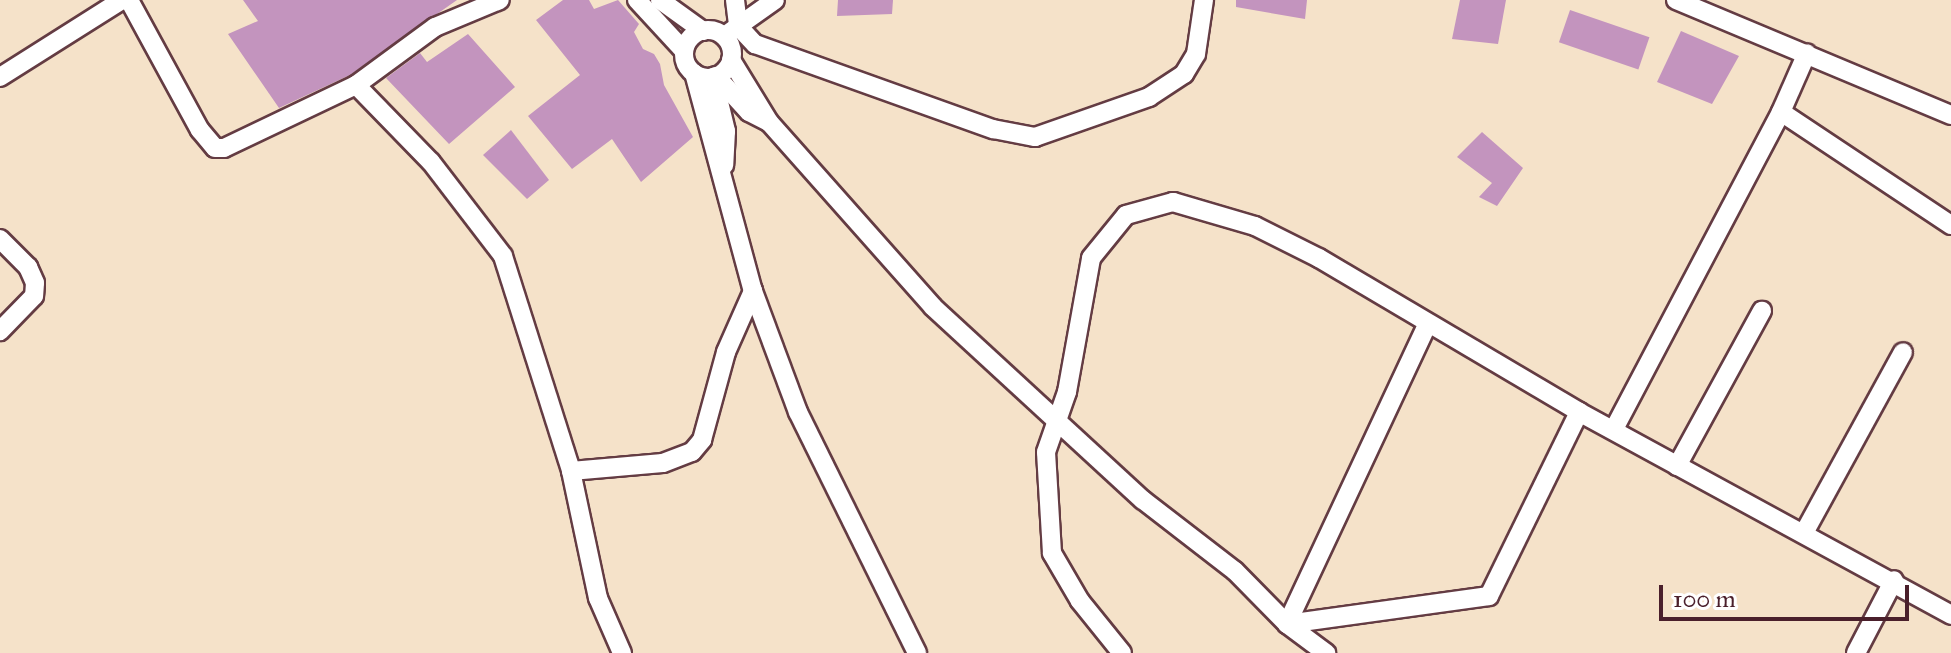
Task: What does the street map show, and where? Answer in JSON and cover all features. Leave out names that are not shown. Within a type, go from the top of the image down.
[{"type":"street","points":[[0,77],[122,0]]},
{"type":"street","points":[[129,0],[200,130],[215,148],[239,145],[356,85],[435,27],[500,0]]},
{"type":"street","points":[[637,0],[684,51],[694,73],[708,138],[723,168],[753,291],[798,412],[917,653]]},
{"type":"street","points":[[660,0],[703,31]]},
{"type":"street","points":[[735,0],[731,60],[769,122],[933,307],[1058,424],[1235,571],[1287,624],[1326,653]]},
{"type":"street","points":[[731,31],[775,0]]},
{"type":"street","points":[[684,51],[690,38],[703,31],[731,31],[755,44],[993,129],[1035,137],[1149,97],[1184,74],[1196,54],[1204,0]]},
{"type":"street","points":[[1676,0],[1951,115]]},
{"type":"street","points":[[1614,429],[1781,112],[1807,53]]},
{"type":"street","points":[[714,77],[731,60]]},
{"type":"street","points":[[694,73],[714,77],[749,112],[769,122]]},
{"type":"street","points":[[714,77],[726,131],[723,168]]},
{"type":"street","points":[[356,85],[431,162],[503,256],[571,471],[598,598],[622,653]]},
{"type":"street","points":[[1781,112],[1951,225]]},
{"type":"street","points":[[1122,653],[1080,601],[1052,553],[1045,468],[1081,333],[1091,258],[1126,215],[1150,205],[1198,207],[1255,226],[1579,412],[1894,580],[1951,615]]},
{"type":"street","points":[[0,239],[28,267],[35,283],[34,296],[0,331]]},
{"type":"street","points":[[571,471],[663,463],[692,452],[702,440],[726,352],[753,291]]},
{"type":"street","points":[[1677,466],[1762,311]]},
{"type":"street","points":[[1287,624],[1428,323]]},
{"type":"street","points":[[1804,533],[1903,352]]},
{"type":"street","points":[[1287,624],[1489,596],[1579,412]]},
{"type":"street","points":[[1856,653],[1894,580]]},
{"type":"building","points":[[243,0],[457,0],[350,75],[279,108],[228,34],[258,21]]},
{"type":"building","points":[[563,0],[589,0],[594,9],[618,0],[639,24],[634,32],[643,49],[654,54],[660,64],[664,85],[693,137],[641,182],[612,139],[572,169],[528,116],[580,75],[536,20]]},
{"type":"building","points":[[838,0],[893,0],[892,14],[837,16]]},
{"type":"building","points":[[1236,0],[1307,0],[1305,19],[1236,7]]},
{"type":"building","points":[[1460,0],[1506,0],[1498,44],[1452,39]]},
{"type":"building","points":[[1570,10],[1649,37],[1638,69],[1559,42]]},
{"type":"building","points":[[1681,31],[1739,56],[1712,104],[1657,82]]},
{"type":"building","points":[[468,34],[515,87],[449,144],[386,78],[420,53],[427,62]]},
{"type":"building","points":[[511,130],[549,180],[527,199],[483,155]]},
{"type":"building","points":[[1482,132],[1523,168],[1497,206],[1479,197],[1492,183],[1457,157]]}]
